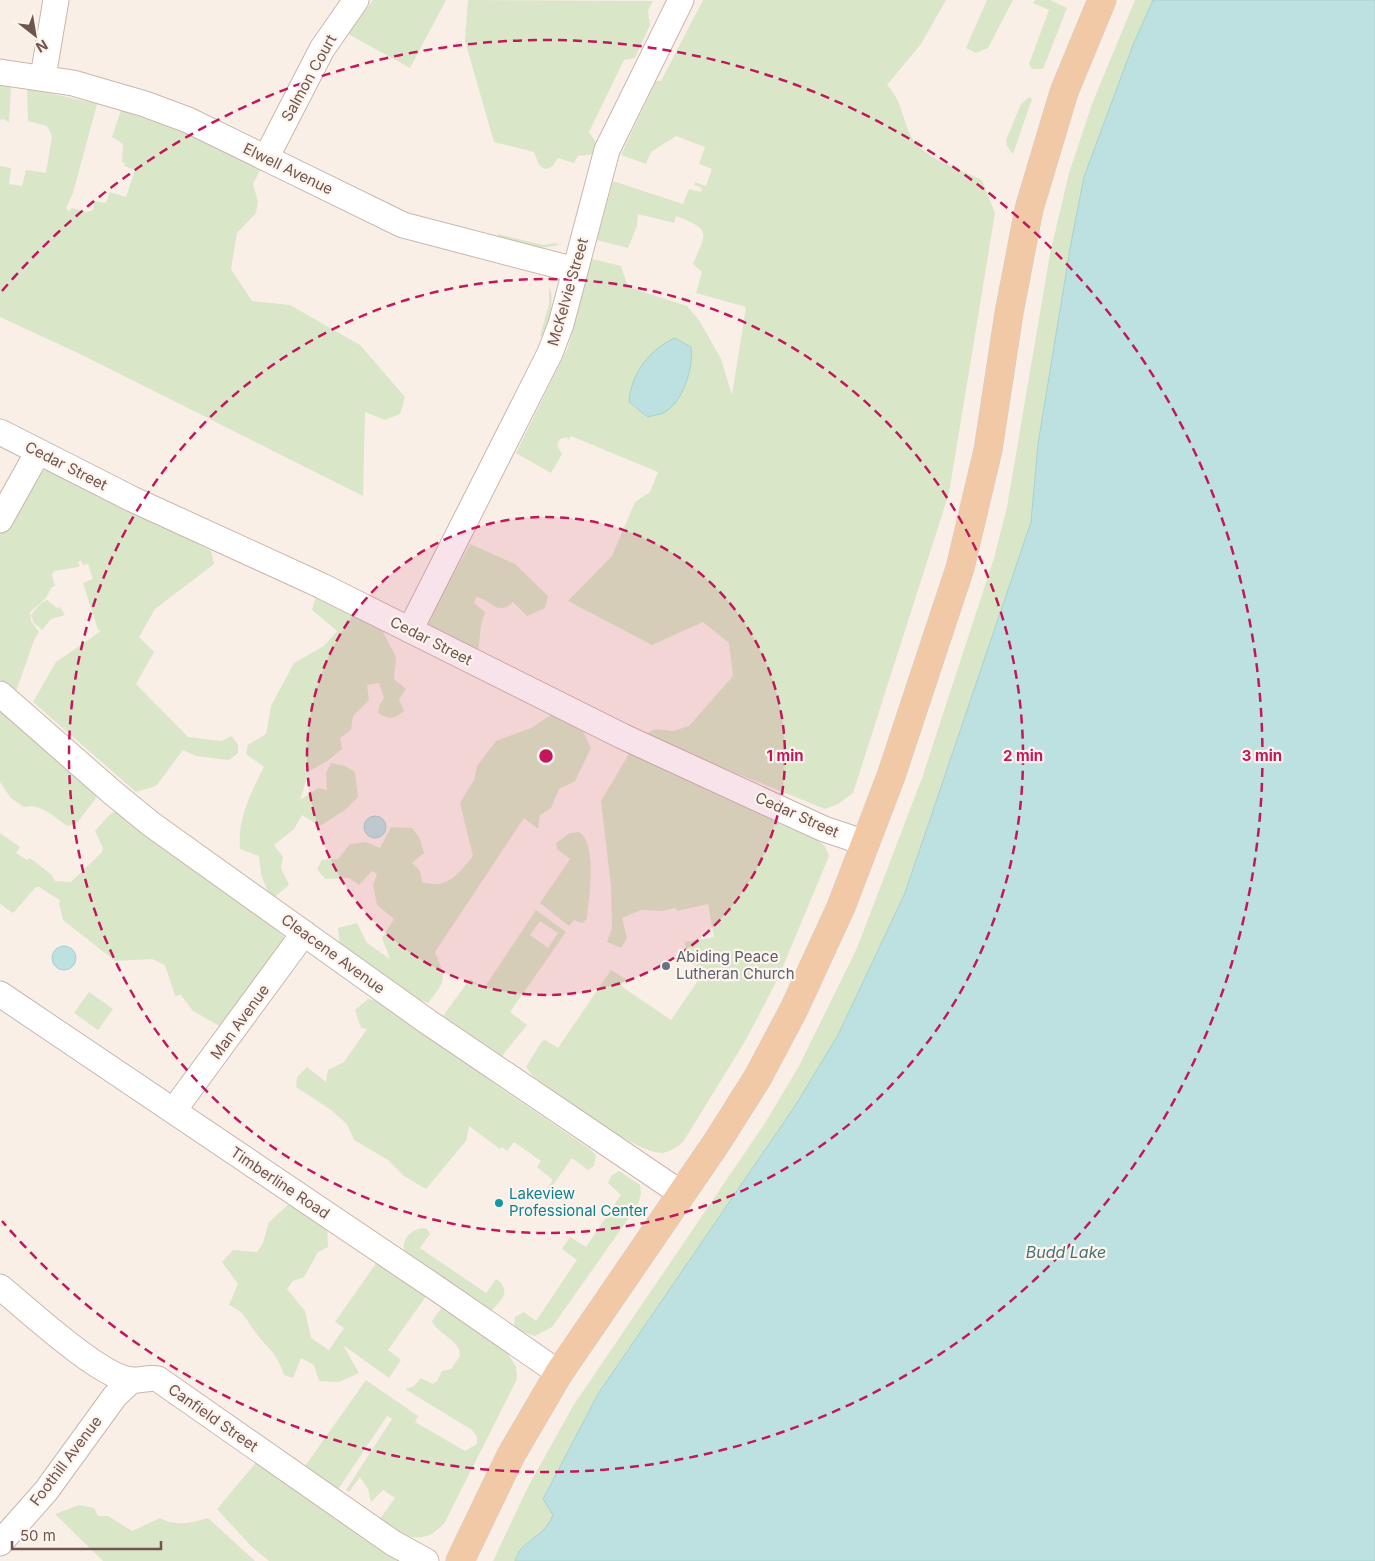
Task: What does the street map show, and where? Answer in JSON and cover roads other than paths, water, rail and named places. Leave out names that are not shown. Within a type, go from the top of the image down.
[{"type":"main road","points":[[460,1561],[511,1455],[559,1373],[738,1109],[783,1031],[824,946],[866,843],[928,666],[969,537],[988,450],[1018,255],[1030,202],[1064,92],[1102,0]]},
{"type":"street","points":[[44,77],[56,0]]},
{"type":"street","name":"Salmon Court","points":[[266,158],[322,49],[356,0]]},
{"type":"street","name":"McKelvie Street","points":[[410,630],[550,353],[561,324],[607,150],[681,0]]},
{"type":"street","name":"Elwell Avenue","points":[[0,72],[44,77],[145,104],[188,120],[403,225],[574,270]]},
{"type":"street","name":"Cedar Street","points":[[0,432],[132,499],[322,586],[622,736],[824,829],[866,843]]},
{"type":"street","points":[[0,520],[38,452]]},
{"type":"street","name":"Cleacene Avenue","points":[[0,694],[151,824],[428,1022],[682,1194]]},
{"type":"street","name":"Man Avenue","points":[[174,1110],[304,933]]},
{"type":"street","name":"Timberline Road","points":[[0,994],[174,1110],[559,1373]]},
{"type":"street","name":"Canfield Street","points":[[0,1287],[85,1357],[115,1374],[132,1380],[144,1377],[158,1379],[392,1543],[426,1561]]},
{"type":"street","name":"Foothill Avenue","points":[[0,1542],[46,1491],[115,1396],[132,1380]]},
{"type":"water","name":"Budd Lake","points":[[1153,0],[1375,0],[1375,1561],[515,1561],[522,1548],[544,1530],[553,1515],[543,1499],[598,1394],[795,1106],[838,1035],[905,893],[1031,522],[1038,444],[1071,243],[1084,177],[1133,45]]},
{"type":"water","points":[[675,338],[691,347],[691,364],[686,384],[676,402],[670,408],[661,414],[648,417],[629,402],[634,381],[643,363],[650,355]]},
{"type":"water","points":[[375,816],[383,819],[386,827],[383,835],[375,838],[367,835],[364,827],[367,819]]},
{"type":"water","points":[[59,946],[69,946],[76,953],[76,963],[69,970],[59,970],[52,963],[52,953]]},
{"type":"place","name":"Abiding Peace Lutheran Church","points":[[666,966]]},
{"type":"place","name":"Lakeview Professional Center","points":[[499,1203]]}]
